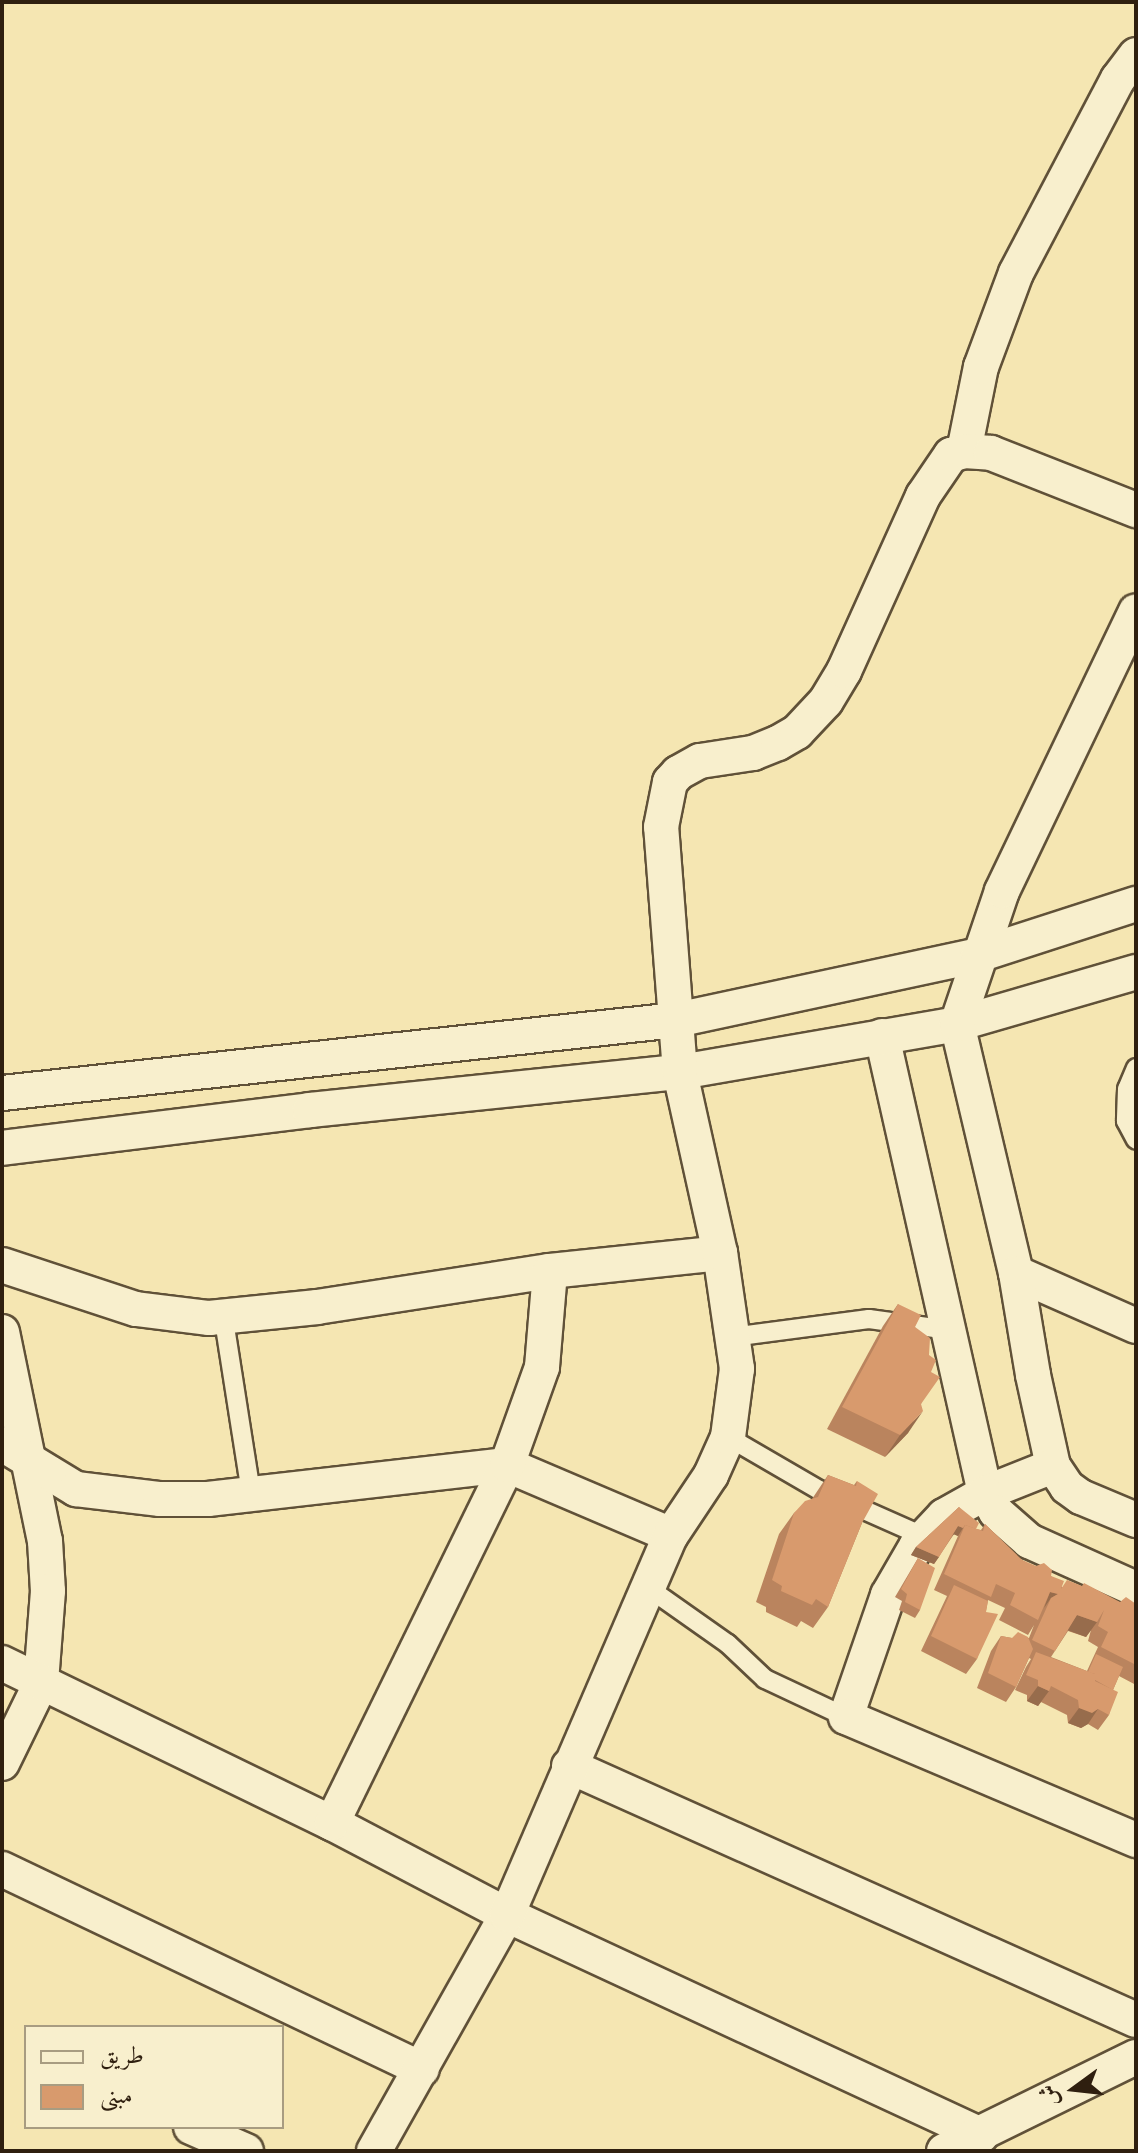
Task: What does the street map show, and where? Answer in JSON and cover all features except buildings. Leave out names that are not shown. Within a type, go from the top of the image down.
[{"type":"street","points":[[964,451],[981,367],[1016,273],[1118,79],[1136,55]]},
{"type":"street","points":[[374,2151],[507,1915],[671,1535],[711,1475],[728,1437],[737,1369],[720,1253],[680,1072],[661,827],[670,782],[678,773],[700,761],[753,753],[778,743],[797,732],[826,701],[937,471],[951,455],[964,451],[1005,458],[1136,510]]},
{"type":"street","points":[[1136,611],[1002,891],[957,1024],[1016,1273],[1033,1375],[1053,1466],[1067,1487],[1081,1497],[1136,1520]]},
{"type":"street","points":[[2,1093],[676,1020],[978,955],[1136,904]]},
{"type":"street","points":[[2,1148],[310,1110],[680,1072],[957,1024],[1136,972]]},
{"type":"street","points":[[882,1036],[985,1493],[996,1512],[1029,1541],[1136,1589]]},
{"type":"street","points":[[2,1265],[136,1309],[209,1318],[223,1314],[317,1307],[550,1271],[720,1253]]},
{"type":"street","points":[[332,1823],[507,1465],[542,1367],[550,1271]]},
{"type":"street","points":[[1016,1273],[1136,1326]]},
{"type":"street","points":[[2,1332],[15,1451],[46,1554],[48,1591],[41,1683],[2,1763]]},
{"type":"street","points":[[15,1451],[76,1489],[110,1495],[208,1499],[507,1465],[671,1535]]},
{"type":"street","points":[[1053,1466],[985,1493],[944,1516],[925,1537],[888,1595],[846,1717],[1136,1840]]},
{"type":"street","points":[[2,1663],[332,1823],[507,1915],[981,2135]]},
{"type":"street","points":[[569,1766],[1136,2020]]},
{"type":"street","points":[[2,1869],[422,2069]]},
{"type":"street","points":[[944,2151],[1136,2057]]},
{"type":"street","points":[[196,2129],[246,2151]]},
{"type":"lane","points":[[1136,1068],[1127,1089],[1126,1121],[1136,1140]]},
{"type":"lane","points":[[223,1314],[251,1493]]},
{"type":"lane","points":[[732,1337],[869,1319],[949,1330]]},
{"type":"lane","points":[[728,1437],[819,1490],[925,1537]]},
{"type":"lane","points":[[650,1589],[728,1644],[765,1679],[846,1717]]}]
